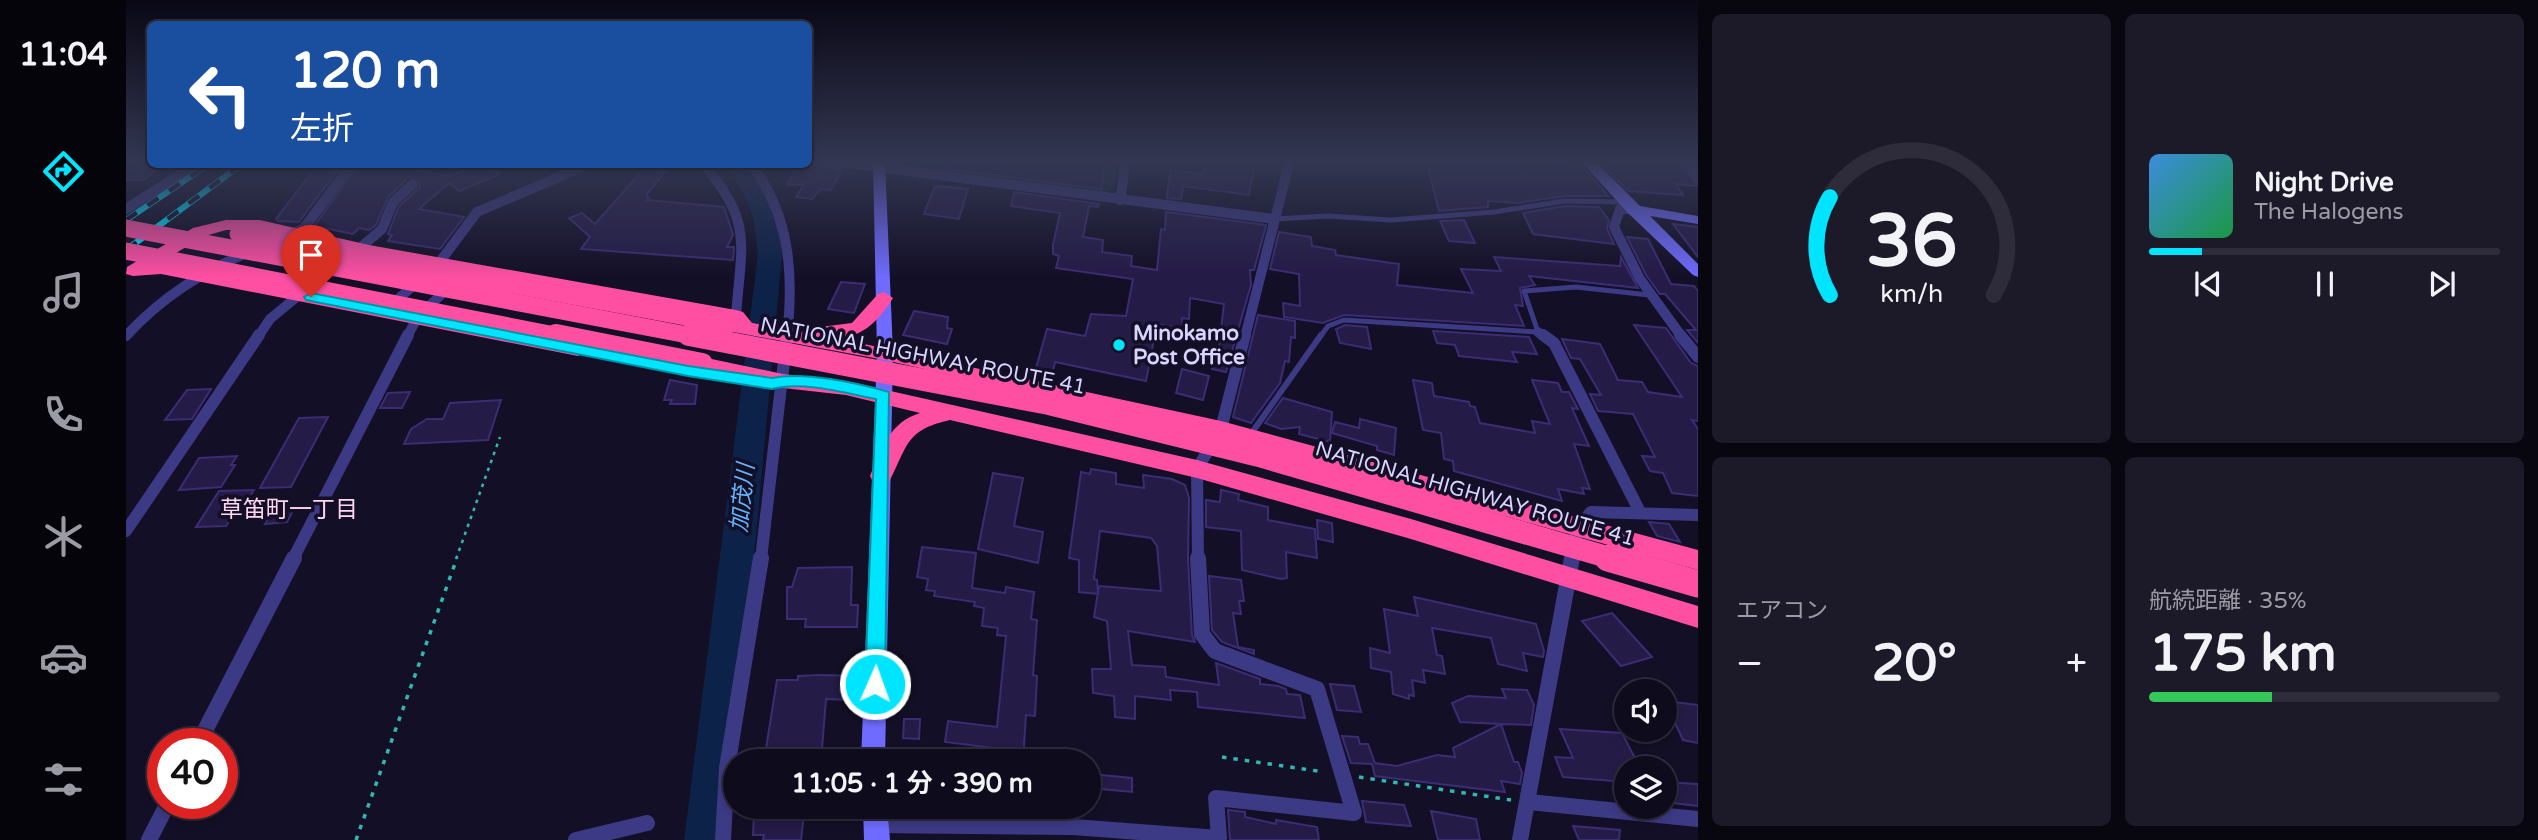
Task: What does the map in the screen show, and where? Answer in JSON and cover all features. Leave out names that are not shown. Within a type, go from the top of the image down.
[{"type":"highway","points":[[127,215],[884,353],[1250,436],[1698,560]]},
{"type":"highway","name":"NATIONAL HIGHWAY ROUTE 41","points":[[127,215],[1109,411],[1326,467],[1698,576]]},
{"type":"highway","name":"NATIONAL HIGHWAY ROUTE 41","points":[[127,215],[1061,407],[1259,456],[1698,584]]},
{"type":"highway","points":[[883,396],[871,373],[755,328],[364,249],[260,225],[226,225],[199,232],[134,271],[149,268],[194,275],[384,312],[736,374],[846,387],[883,396],[1197,470],[1411,529],[1570,581],[1698,617]]},
{"type":"highway","points":[[126,251],[702,364],[736,374]]},
{"type":"highway","points":[[755,328],[852,330],[869,322],[884,298]]},
{"type":"highway","points":[[884,353],[916,384],[954,393],[1015,419],[1065,432],[1095,446]]},
{"type":"highway","points":[[881,476],[897,435],[913,424],[952,412]]},
{"type":"street","points":[[127,215],[149,199]]},
{"type":"street","points":[[126,336],[158,301],[194,275],[296,233],[304,228],[326,199]]},
{"type":"street","points":[[126,531],[270,319],[305,296],[364,249],[382,229],[396,199]]},
{"type":"street","points":[[384,312],[439,263],[477,212],[507,199]]},
{"type":"street","points":[[723,840],[727,768],[760,568],[777,380],[755,328],[742,226],[731,199]]},
{"type":"street","points":[[755,328],[791,304],[783,221],[774,199]]},
{"type":"street","points":[[873,749],[884,353],[880,199]]},
{"type":"street","points":[[1115,199],[1274,219]]},
{"type":"street","points":[[876,824],[1073,827],[1219,839],[1216,797],[1354,813],[1317,689],[1215,651],[1202,634],[1196,512],[1197,470],[1222,429],[1279,199]]},
{"type":"street","points":[[1623,199],[1698,272]]},
{"type":"street","points":[[1698,219],[1628,205],[1620,209],[1614,227],[1627,258],[1649,295],[1698,357]]},
{"type":"street","points":[[206,728],[417,318],[468,268]]},
{"type":"street","points":[[1538,332],[1554,343],[1640,512]]},
{"type":"street","points":[[1520,840],[1578,527],[1591,512],[1698,515]]},
{"type":"street","points":[[1612,512],[1618,538]]},
{"type":"street","points":[[1528,802],[1698,819]]},
{"type":"street","points":[[149,840],[160,819]]},
{"type":"street","points":[[576,840],[647,823]]},
{"type":"lane","points":[[1274,219],[1328,216],[1391,220],[1494,212],[1565,201],[1628,205]]},
{"type":"lane","points":[[1250,436],[1328,326],[1344,320],[1538,332],[1524,291],[1576,287],[1649,295]]},
{"type":"path","points":[[356,840],[500,437]]},
{"type":"path","points":[[1222,757],[1329,773]]},
{"type":"path","points":[[1355,777],[1528,802]]},
{"type":"building","points":[[291,199],[316,199],[299,222],[276,219]]},
{"type":"building","points":[[333,199],[387,199],[376,225],[369,230],[359,228],[353,234],[314,226]]},
{"type":"building","points":[[407,199],[430,199],[419,209],[464,217],[440,249],[388,241],[399,206]]},
{"type":"building","points":[[617,199],[648,199],[724,207],[733,235],[727,247],[734,247],[733,260],[581,249],[590,237],[569,218],[582,213],[595,224]]},
{"type":"building","points":[[930,199],[965,199],[959,219],[924,214]]},
{"type":"building","points":[[1012,199],[1065,199],[1099,204],[1098,207],[1089,206],[1083,237],[1103,240],[1102,252],[1132,256],[1131,266],[1157,270],[1161,229],[1165,230],[1166,212],[1266,225],[1254,270],[1250,270],[1251,285],[1226,372],[1212,369],[1219,346],[1224,304],[1190,298],[1189,319],[1182,318],[1182,329],[1157,324],[1146,381],[1055,362],[1053,371],[1036,368],[1047,329],[1085,336],[1091,314],[1126,316],[1133,279],[1056,268],[1059,256],[1053,254],[1053,245],[1060,213],[1011,206]]},
{"type":"building","points":[[1436,199],[1544,199],[1518,203],[1488,201],[1488,207],[1439,211]]},
{"type":"building","points":[[1565,206],[1599,207],[1609,220],[1607,229],[1614,244],[1533,234],[1523,213]]},
{"type":"building","points":[[1464,220],[1475,243],[1449,241],[1440,221]]},
{"type":"building","points":[[1673,224],[1698,227],[1698,257]]},
{"type":"building","points":[[1279,232],[1311,237],[1312,246],[1335,250],[1336,255],[1399,264],[1397,285],[1473,293],[1461,269],[1501,271],[1494,257],[1620,266],[1621,257],[1638,288],[1529,276],[1535,285],[1520,288],[1523,306],[1515,305],[1524,326],[1344,315],[1323,323],[1284,317],[1283,303],[1300,306],[1299,274],[1270,269]]},
{"type":"building","points":[[1627,237],[1648,239],[1671,284],[1694,286],[1698,291],[1698,343],[1687,330],[1696,330],[1665,294],[1660,294],[1646,275]]},
{"type":"building","points":[[841,282],[865,284],[854,313],[828,309]]},
{"type":"building","points":[[914,311],[948,317],[947,328],[952,329],[947,344],[903,335]]},
{"type":"building","points":[[1258,315],[1295,321],[1295,338],[1291,337],[1289,362],[1285,361],[1280,383],[1251,423],[1233,417]]},
{"type":"building","points":[[1345,325],[1367,327],[1371,349],[1340,343],[1336,329]]},
{"type":"building","points":[[1634,325],[1666,328],[1691,363],[1698,366],[1698,421],[1692,420],[1698,429],[1698,496],[1672,493],[1663,473],[1650,471],[1642,456],[1655,457],[1633,414],[1598,411],[1590,394],[1601,395],[1580,359],[1571,358],[1562,339],[1600,344],[1618,380],[1642,382],[1648,392],[1682,397]]},
{"type":"building","points":[[1433,331],[1529,337],[1537,354],[1512,352],[1517,362],[1459,356],[1455,345],[1437,343]]},
{"type":"building","points":[[1182,369],[1209,376],[1203,400],[1176,393]]},
{"type":"building","points":[[670,380],[697,385],[695,404],[670,404],[672,400],[664,400]]},
{"type":"building","points":[[1413,380],[1432,383],[1434,396],[1469,402],[1470,406],[1475,407],[1480,423],[1535,433],[1532,421],[1550,424],[1532,380],[1558,383],[1562,392],[1569,392],[1578,409],[1572,408],[1589,446],[1574,444],[1590,489],[1582,488],[1584,494],[1558,489],[1562,501],[1454,471],[1453,461],[1444,459],[1441,433],[1423,430]]},
{"type":"building","points":[[211,389],[192,419],[165,420],[187,390]]},
{"type":"building","points":[[410,392],[402,408],[380,408],[388,393]]},
{"type":"building","points":[[1283,398],[1332,412],[1330,442],[1299,434],[1300,427],[1281,429],[1265,423]]},
{"type":"building","points":[[501,400],[488,440],[404,444],[411,429],[427,419],[443,419],[450,403]]},
{"type":"building","points":[[328,417],[291,487],[260,488],[299,418]]},
{"type":"building","points":[[1360,419],[1396,428],[1394,455],[1377,450],[1377,446],[1332,433],[1335,422],[1359,428]]},
{"type":"building","points":[[237,456],[231,465],[235,465],[221,487],[179,490],[199,458]]},
{"type":"building","points":[[1091,469],[1116,473],[1116,484],[1144,488],[1143,475],[1172,479],[1185,485],[1189,498],[1188,559],[1192,635],[1195,642],[1128,631],[1132,665],[1165,667],[1166,677],[1219,685],[1216,663],[1260,679],[1260,684],[1278,686],[1286,689],[1287,694],[1300,695],[1305,718],[1198,707],[1197,692],[1170,690],[1171,700],[1135,696],[1135,719],[1115,717],[1114,696],[1093,693],[1092,669],[1111,669],[1107,621],[1094,617],[1098,594],[1079,592],[1079,560],[1069,558],[1081,472],[1090,474]],"holes":[[[1100,531],[1151,538],[1157,546],[1161,591],[1099,586],[1098,593],[1097,580],[1094,579]]]},
{"type":"building","points":[[993,473],[1023,478],[1014,526],[1043,532],[1038,563],[978,549]]},
{"type":"building","points":[[254,490],[243,508],[237,509],[226,526],[196,527],[219,491]]},
{"type":"building","points":[[1221,490],[1239,494],[1238,500],[1268,507],[1268,520],[1315,529],[1317,558],[1286,552],[1287,578],[1281,579],[1242,570],[1241,531],[1206,527],[1206,500],[1220,502]]},
{"type":"building","points":[[296,505],[287,522],[265,524],[275,506]]},
{"type":"building","points":[[1317,520],[1332,523],[1333,542],[1318,539]]},
{"type":"building","points":[[1649,522],[1669,524],[1680,542],[1657,536]]},
{"type":"building","points":[[922,547],[976,553],[972,588],[1005,593],[1006,587],[1034,592],[1031,619],[1037,620],[1033,675],[1037,676],[1035,716],[1026,715],[1024,749],[945,742],[948,721],[997,727],[1006,636],[997,635],[998,628],[982,626],[984,608],[974,606],[975,602],[934,596],[935,591],[926,590],[928,579],[917,577]]},
{"type":"building","points":[[852,567],[851,605],[858,605],[857,627],[805,627],[806,619],[787,619],[787,587],[792,587],[798,568]]},
{"type":"building","points":[[1209,576],[1241,580],[1244,601],[1239,601],[1241,614],[1233,613],[1238,647],[1254,650],[1254,654],[1222,642],[1212,630]]},
{"type":"building","points":[[1414,597],[1536,624],[1544,651],[1543,657],[1523,653],[1527,671],[1498,664],[1491,638],[1432,628],[1437,655],[1442,656],[1445,674],[1423,670],[1425,683],[1412,680],[1414,696],[1409,695],[1409,699],[1393,694],[1391,672],[1371,668],[1370,648],[1390,653],[1384,609],[1418,616]]},
{"type":"building","points":[[1612,613],[1652,657],[1621,666],[1582,621]]},
{"type":"building","points":[[798,676],[855,676],[853,700],[826,699],[822,749],[766,749],[777,680],[798,680]]},
{"type":"building","points":[[1330,684],[1354,686],[1361,712],[1337,710]]},
{"type":"building","points":[[1502,689],[1527,690],[1534,705],[1531,725],[1460,722],[1452,703],[1468,696],[1506,698]]},
{"type":"building","points":[[1677,702],[1698,705],[1698,743],[1683,740],[1677,727]]},
{"type":"building","points":[[904,719],[920,719],[919,739],[903,738]]},
{"type":"building","points":[[1501,724],[1514,762],[1518,762],[1522,773],[1520,784],[1501,781],[1505,792],[1375,776],[1372,764],[1351,763],[1342,736],[1358,737],[1360,744],[1368,744],[1375,763],[1397,766],[1437,755],[1455,757],[1453,748]]},
{"type":"building","points":[[1560,729],[1614,732],[1614,742],[1627,742],[1634,756],[1614,756],[1614,781],[1563,777],[1555,757],[1573,758]]},
{"type":"building","points":[[1101,775],[1132,778],[1132,792],[1101,789]]},
{"type":"building","points":[[1677,783],[1698,784],[1698,806],[1677,804]]},
{"type":"building","points":[[1362,801],[1404,805],[1411,826],[1366,822]]},
{"type":"building","points":[[1228,810],[1245,812],[1245,817],[1276,824],[1276,820],[1317,827],[1319,840],[1230,840]]},
{"type":"building","points":[[1431,811],[1476,819],[1480,840],[1438,840]]},
{"type":"building","points":[[754,819],[803,819],[801,840],[763,840],[764,835],[753,835]]},
{"type":"building","points":[[1573,826],[1620,830],[1619,840],[1579,840]]},
{"type":"waterway","name":"加茂川","points":[[706,840],[770,255],[765,218],[759,199]]},
{"type":"railway","points":[[126,220],[157,199]]},
{"type":"railway","points":[[126,250],[195,199]]},
{"type":"place","name":"Minokamo Post Office","points":[[1119,345]]},
{"type":"district","name":"草笛町一丁目","points":[[289,510]]},
{"type":"route","points":[[311,297],[734,379],[846,387],[883,396],[875,684]]}]
